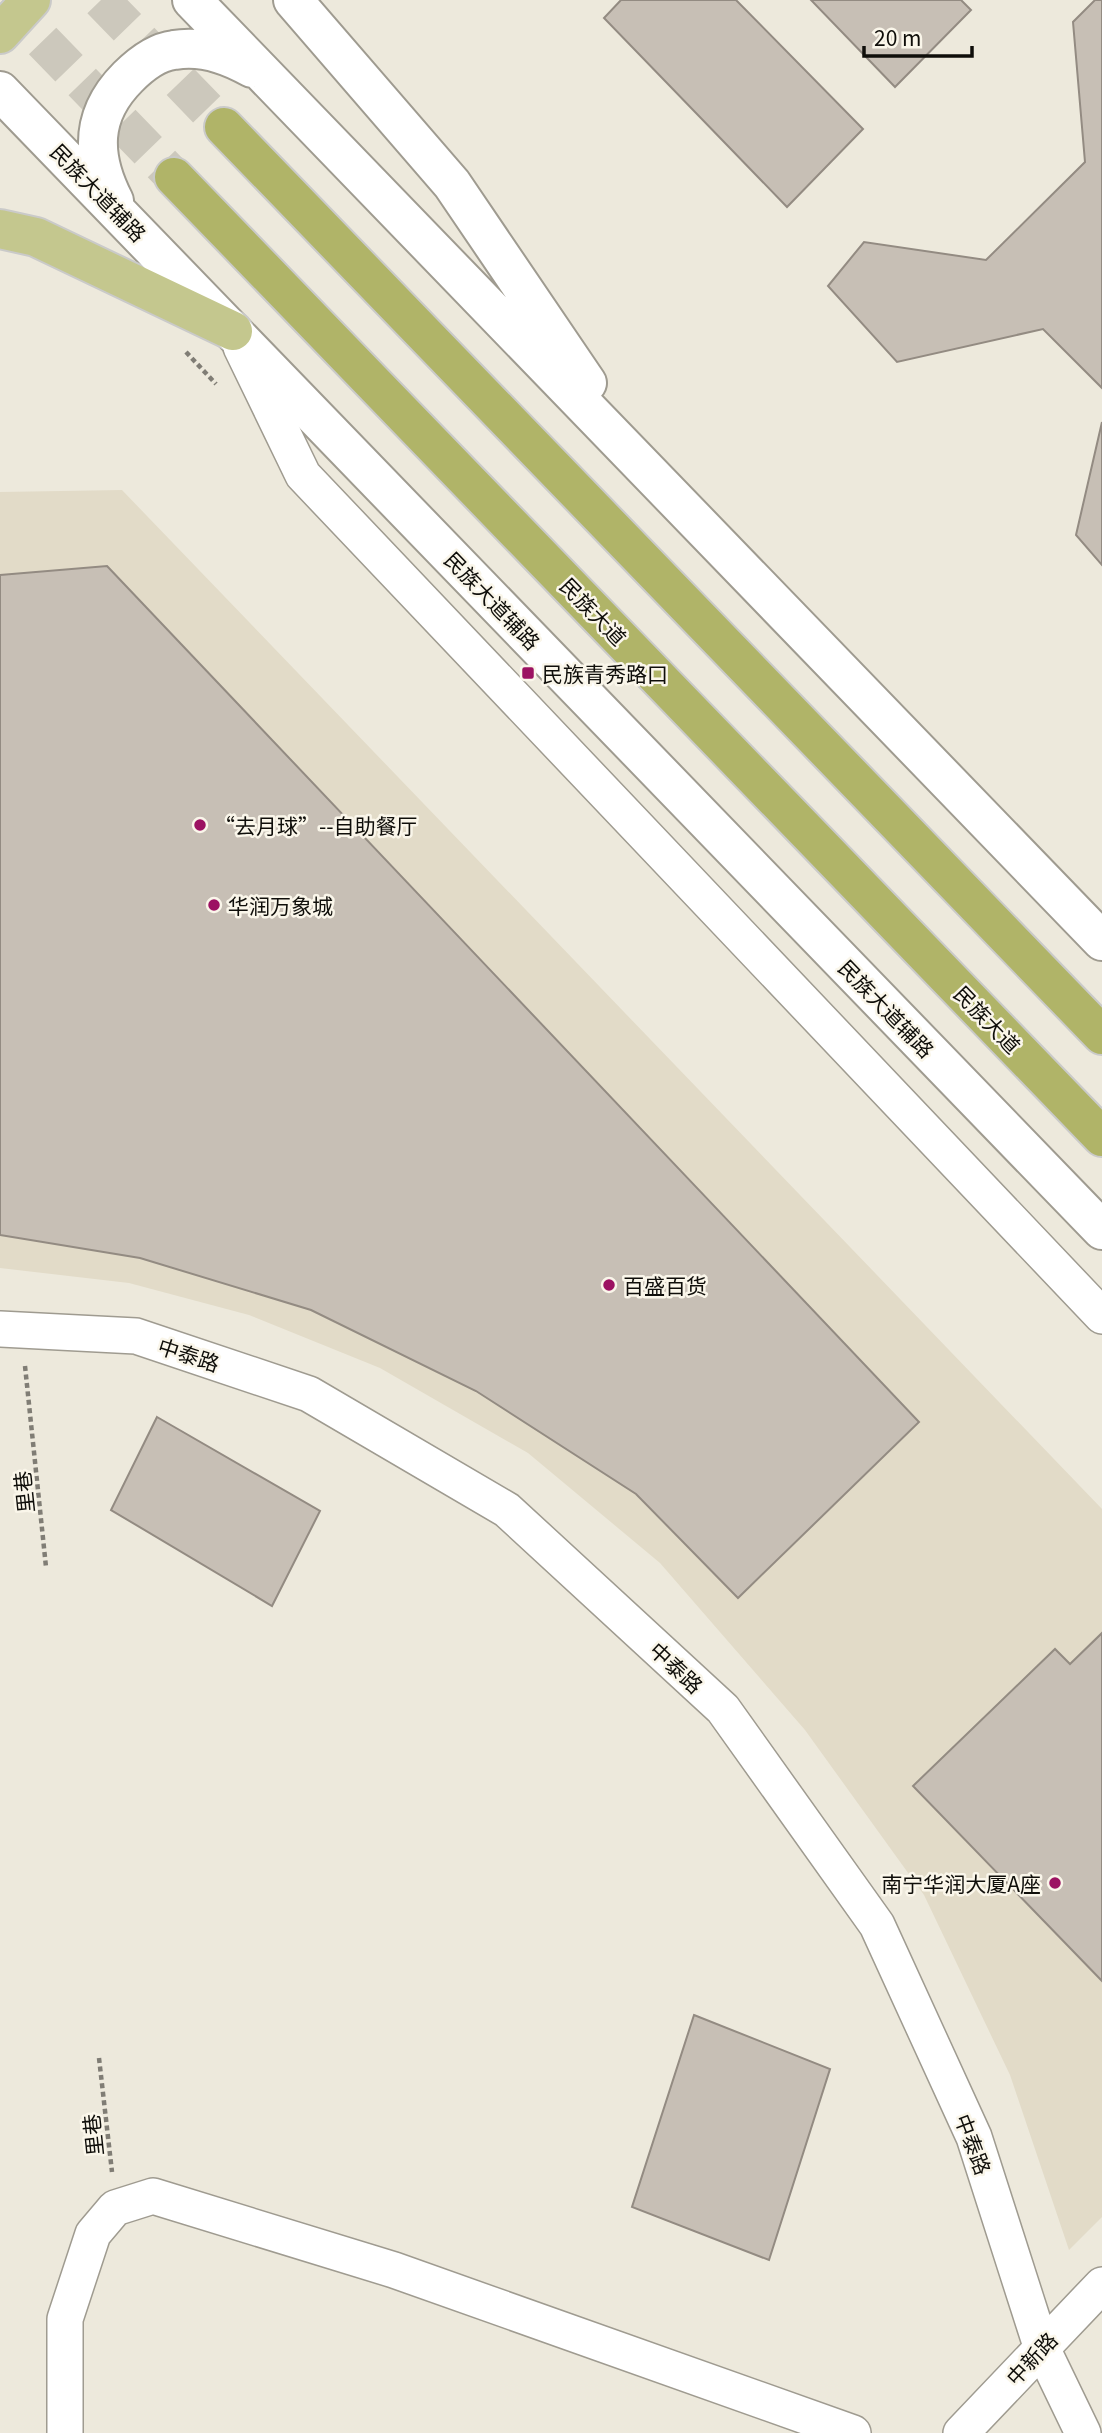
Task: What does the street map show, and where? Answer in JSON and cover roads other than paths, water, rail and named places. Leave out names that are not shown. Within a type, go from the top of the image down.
[{"type":"highway","points":[[224,127],[1102,1035]]},
{"type":"highway","name":"民族大道","points":[[174,177],[1102,1137]]},
{"type":"main road","points":[[0,34],[31,0]]},
{"type":"main road","points":[[0,229],[36,237],[233,331]]},
{"type":"street","points":[[192,0],[1102,941]]},
{"type":"street","points":[[293,0],[452,184],[645,469]]},
{"type":"street","points":[[120,215],[105,184],[99,162],[97,135],[105,107],[116,89],[135,70],[156,56],[173,50],[197,49],[219,53],[263,74]]},
{"type":"street","name":"民族大道辅路","points":[[0,90],[1102,1230]]},
{"type":"street","points":[[233,331],[303,475],[1102,1316]]},
{"type":"street","name":"中泰路","points":[[10,1329],[136,1336],[309,1394],[508,1510],[723,1709],[877,1925],[974,2137],[1041,2346],[1083,2433]]},
{"type":"street","points":[[65,2433],[65,2319],[93,2234],[115,2208],[153,2196],[394,2270],[853,2433]]},
{"type":"street","name":"中新路","points":[[961,2433],[1102,2285]]},
{"type":"tunnel","points":[[3,0],[174,177]]},
{"type":"tunnel","points":[[101,0],[224,127]]},
{"type":"place","name":"民族青秀路口","points":[[528,673]]},
{"type":"place","name":"“去月球”--自助餐厅","points":[[200,825]]},
{"type":"place","name":"华润万象城","points":[[214,905]]},
{"type":"place","name":"百盛百货","points":[[609,1285]]},
{"type":"place","name":"南宁华润大厦A座","points":[[1055,1883]]}]
